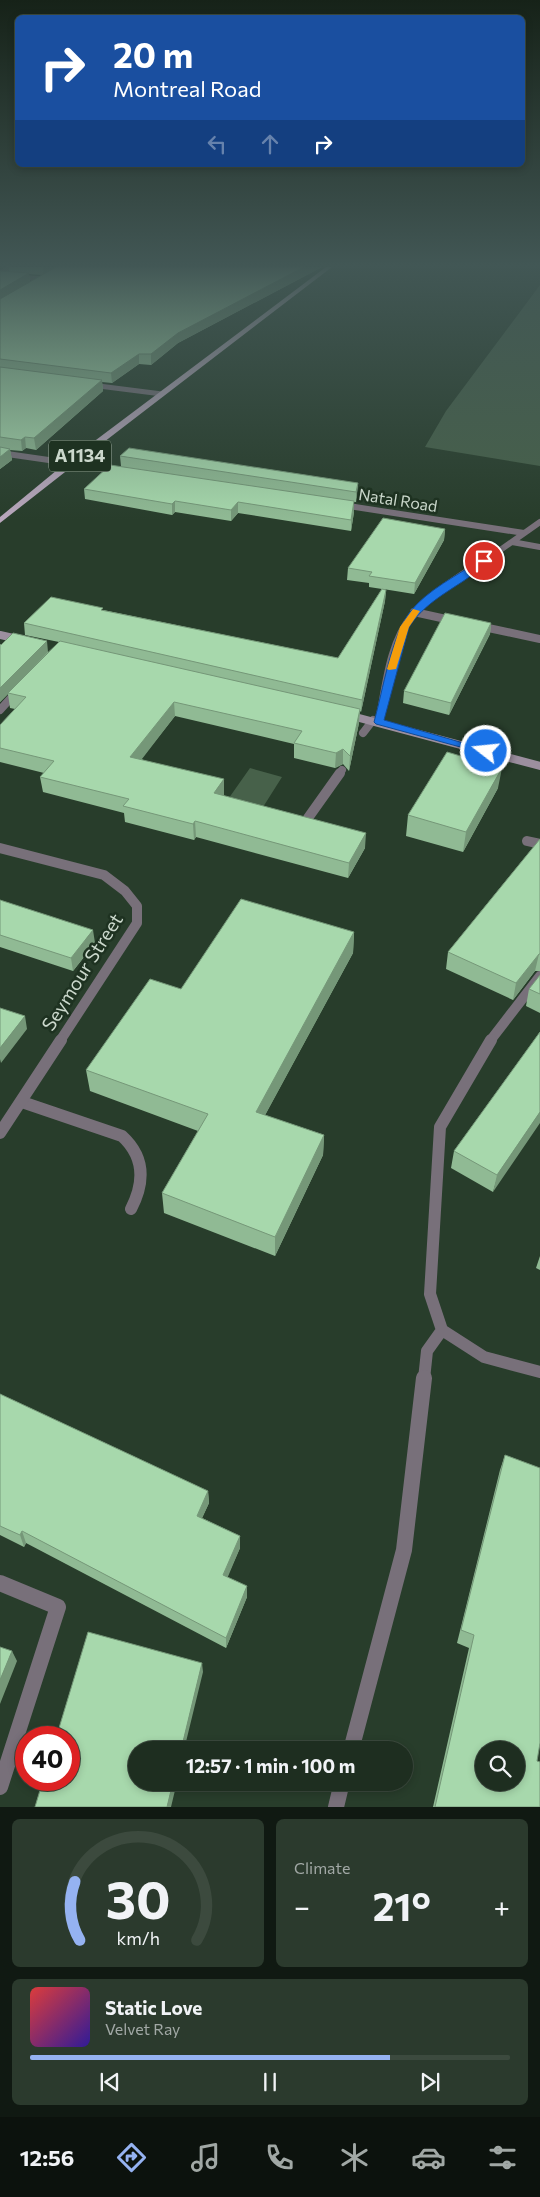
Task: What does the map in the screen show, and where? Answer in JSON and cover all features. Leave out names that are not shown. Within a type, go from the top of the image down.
[{"type":"main road","name":"A1134","points":[[0,521],[71,463],[218,351]]},
{"type":"street","points":[[85,384],[162,394]]},
{"type":"street","points":[[0,452],[127,472]]},
{"type":"street","name":"Natal Road","points":[[331,503],[524,533]]},
{"type":"street","points":[[363,733],[376,721],[397,647],[404,627],[414,612],[429,598],[540,522]]},
{"type":"street","points":[[512,542],[540,547]]},
{"type":"street","points":[[414,612],[463,623]]},
{"type":"street","points":[[473,625],[540,639]]},
{"type":"street","points":[[0,635],[34,643]]},
{"type":"street","points":[[0,710],[24,684]]},
{"type":"street","points":[[335,712],[376,721],[540,766]]},
{"type":"street","points":[[308,818],[342,770]]},
{"type":"street","points":[[527,841],[540,844]]},
{"type":"street","name":"Seymour Street","points":[[0,848],[104,875],[125,891],[137,906],[137,923],[0,1133]]},
{"type":"street","points":[[540,976],[485,1048],[440,1127],[430,1294],[442,1330],[484,1357],[540,1372]]},
{"type":"street","points":[[22,1102],[122,1136],[129,1141],[140,1158],[143,1171],[142,1186],[131,1209]]},
{"type":"street","points":[[353,1741],[404,1550],[428,1352],[442,1330]]},
{"type":"street","points":[[0,1583],[58,1607],[0,1787]]},
{"type":"street","points":[[336,1807],[340,1791]]},
{"type":"green space","points":[[491,351],[540,351],[540,466],[425,447],[446,411]]},
{"type":"green space","points":[[250,768],[282,777],[258,815],[224,805]]},
{"type":"building","points":[[0,351],[154,351],[151,354],[139,354],[111,373],[0,359]]},
{"type":"building","points":[[0,367],[102,380],[34,438],[25,437],[21,440],[0,437]]},
{"type":"building","points":[[0,447],[10,449],[0,457]]},
{"type":"building","points":[[129,448],[358,483],[356,492],[120,456]]},
{"type":"building","points":[[110,465],[354,501],[351,520],[238,502],[231,510],[175,501],[172,504],[84,489]]},
{"type":"building","points":[[383,518],[445,529],[415,583],[369,576],[372,572],[348,568]]},
{"type":"building","points":[[382,589],[386,590],[362,700],[24,623],[51,597],[103,608],[101,610],[338,658]]},
{"type":"building","points":[[445,613],[491,623],[451,703],[404,691]]},
{"type":"building","points":[[13,633],[47,641],[0,688],[0,644]]},
{"type":"building","points":[[60,641],[360,709],[350,756],[343,749],[336,753],[294,743],[302,731],[174,702],[130,757],[224,779],[214,793],[366,833],[349,863],[195,821],[193,824],[123,806],[129,799],[40,777],[54,761],[0,748],[0,725],[26,697],[8,693]]},
{"type":"building","points":[[447,752],[502,768],[466,832],[408,815]]},
{"type":"building","points":[[540,839],[540,954],[516,983],[448,952]]},
{"type":"building","points":[[241,899],[354,932],[256,1112],[324,1135],[275,1237],[162,1193],[208,1114],[86,1070],[150,979],[181,989]]},
{"type":"building","points":[[0,900],[93,930],[71,958],[0,935]]},
{"type":"building","points":[[540,975],[540,994],[529,989]]},
{"type":"building","points":[[0,1008],[25,1016],[0,1048]]},
{"type":"building","points":[[540,1032],[540,1112],[497,1175],[454,1151]]},
{"type":"building","points":[[0,1394],[208,1491],[197,1516],[240,1536],[223,1575],[247,1586],[226,1638],[22,1531],[20,1535],[0,1526]]},
{"type":"building","points":[[505,1455],[540,1468],[540,1743],[537,1761],[540,1762],[540,1807],[435,1807],[474,1635],[461,1630]]},
{"type":"building","points":[[88,1632],[202,1663],[183,1741],[128,1741],[128,1791],[171,1791],[167,1807],[35,1807],[40,1791],[80,1791],[80,1726],[60,1726]]},
{"type":"building","points":[[0,1647],[12,1651],[0,1680]]},
{"type":"slow traffic","points":[[392,669],[404,627],[416,611]]},
{"type":"route","points":[[484,561],[429,598],[414,612],[404,627],[397,647],[379,722],[486,751]]}]
